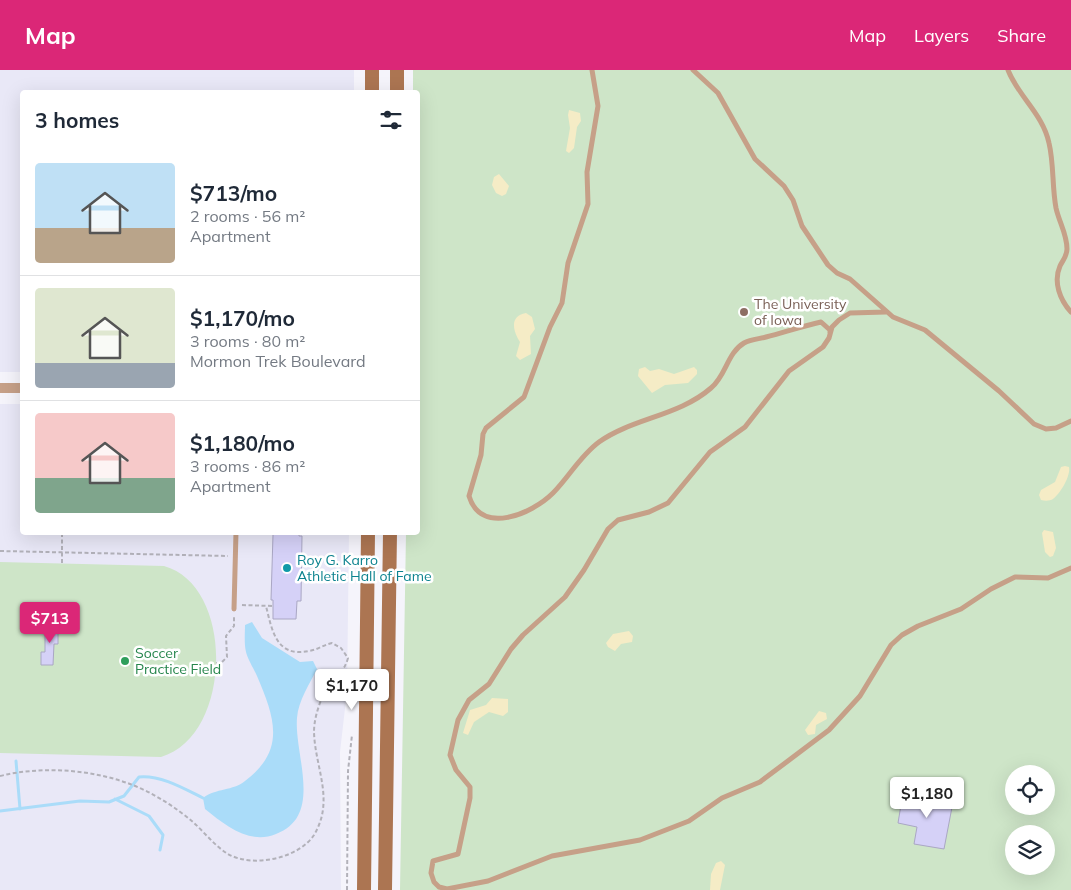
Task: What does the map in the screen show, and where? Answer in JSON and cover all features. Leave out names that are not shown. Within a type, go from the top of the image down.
[{"type":"main road","points":[[372,70],[372,90]]},
{"type":"main road","points":[[397,70],[397,90]]},
{"type":"main road","points":[[364,890],[368,535]]},
{"type":"main road","points":[[385,890],[390,535]]},
{"type":"street","points":[[0,388],[20,388]]},
{"type":"lane","points":[[592,70],[598,106],[587,172],[588,204],[568,263],[562,302],[550,326],[528,392],[520,402],[491,422],[483,434],[481,455],[470,484],[469,496],[478,513],[492,519],[504,518],[537,505],[553,494],[582,458],[598,442],[634,424],[654,418],[700,397],[714,386],[728,361],[743,344],[821,322],[830,330],[829,338]]},
{"type":"lane","points":[[693,70],[718,93],[755,159],[784,186],[793,200],[802,226],[828,265],[850,279],[886,312],[909,325],[925,330],[1000,391],[1034,424],[1046,429],[1056,428],[1071,421]]},
{"type":"lane","points":[[1008,70],[1016,89],[1030,105],[1047,133],[1056,207],[1065,234],[1068,251],[1057,277],[1057,284],[1065,306],[1071,312]]},
{"type":"lane","points":[[886,312],[850,314],[832,326],[829,338],[823,347],[789,371],[745,427],[710,452],[668,503],[649,512],[618,520],[608,529],[566,597],[523,635],[511,649],[489,684],[469,700],[458,720],[450,755],[456,770],[470,787],[470,798],[458,854],[433,861],[431,866],[434,882],[439,887],[447,889],[488,881],[552,856],[640,840],[689,821],[722,798],[760,782],[829,730],[860,696],[891,645],[902,635],[918,626],[961,609],[990,589],[1015,577],[1048,578],[1071,568]]},
{"type":"lane","points":[[234,607],[236,535]]},
{"type":"path","points":[[62,535],[62,564]]},
{"type":"path","points":[[0,551],[235,556]]},
{"type":"path","points":[[0,776],[19,771],[73,771],[132,784],[164,801],[192,821],[229,854],[258,861],[283,857],[298,850],[313,836],[324,809],[324,787],[314,732],[318,709],[326,692],[345,668],[348,658],[341,648],[332,644],[309,651],[291,651],[282,646],[273,635],[266,606]]},
{"type":"path","points":[[216,663],[221,663],[227,656],[226,636],[234,626],[234,607],[273,606]]},
{"type":"path","points":[[347,890],[348,771],[353,732]]},
{"type":"shaded area","points":[[0,70],[354,70],[354,90],[20,90],[20,372],[0,372]]},
{"type":"shaded area","points":[[0,404],[20,404],[20,535],[349,535],[347,691],[340,752],[341,890],[0,890]]},
{"type":"green space","name":"The University of Iowa","points":[[413,70],[1071,70],[1071,890],[400,890],[406,535],[420,535],[420,90],[413,90]]},
{"type":"green space","points":[[0,562],[164,566],[187,579],[204,601],[213,630],[216,662],[212,693],[202,722],[184,744],[161,757],[0,753]]},
{"type":"sand","points":[[569,110],[580,113],[581,121],[577,127],[574,148],[569,153],[566,151],[570,128]]},
{"type":"sand","points":[[499,174],[509,186],[506,194],[502,196],[496,193],[492,185],[494,177]]},
{"type":"sand","points":[[526,313],[532,317],[535,329],[530,336],[531,354],[520,360],[516,356],[520,342],[514,325],[517,317]]},
{"type":"sand","points":[[645,367],[650,371],[659,369],[674,374],[694,367],[697,370],[697,374],[688,383],[665,385],[652,393],[638,376],[639,369]]},
{"type":"sand","points":[[1061,467],[1069,467],[1069,471],[1062,489],[1052,500],[1041,500],[1039,495],[1041,490],[1055,482]]},
{"type":"sand","points":[[1044,530],[1053,532],[1056,548],[1053,556],[1050,557],[1045,552],[1042,533]]},
{"type":"sand","points":[[629,631],[633,636],[632,642],[621,644],[615,651],[608,647],[606,643],[613,634]]},
{"type":"sand","points":[[492,698],[508,699],[508,712],[503,716],[489,712],[474,722],[468,735],[463,733],[470,710],[486,705]]},
{"type":"sand","points":[[819,711],[826,713],[827,719],[816,725],[815,734],[808,735],[805,730]]},
{"type":"sand","points":[[721,861],[725,865],[720,890],[710,890],[711,874],[716,863]]},
{"type":"water","points":[[252,622],[262,638],[300,662],[313,661],[317,669],[302,699],[297,718],[303,783],[303,799],[299,813],[291,825],[276,834],[266,837],[247,835],[229,827],[205,809],[203,798],[245,781],[267,757],[272,745],[272,720],[263,691],[245,649],[245,625]]},
{"type":"building","name":"Roy G. Karro Athletic Hall of Fame","points":[[273,535],[302,536],[301,601],[297,601],[296,619],[273,619],[273,600],[271,600]]},
{"type":"building","points":[[45,624],[58,624],[58,644],[54,644],[53,665],[41,665],[41,652],[45,652]]},
{"type":"building","points":[[903,793],[953,802],[944,849],[914,844],[917,827],[898,823]]},
{"type":"waterway","points":[[16,761],[20,809]]},
{"type":"waterway","points":[[0,811],[80,801],[109,802],[124,796],[139,777],[164,780],[203,798]]},
{"type":"waterway","points":[[115,799],[149,816],[163,835],[160,850]]},
{"type":"place","name":"The University of Iowa","points":[[744,312]]},
{"type":"place","name":"Roy G. Karro Athletic Hall of Fame","points":[[287,568]]},
{"type":"place","name":"Soccer Practice Field","points":[[125,661]]}]
